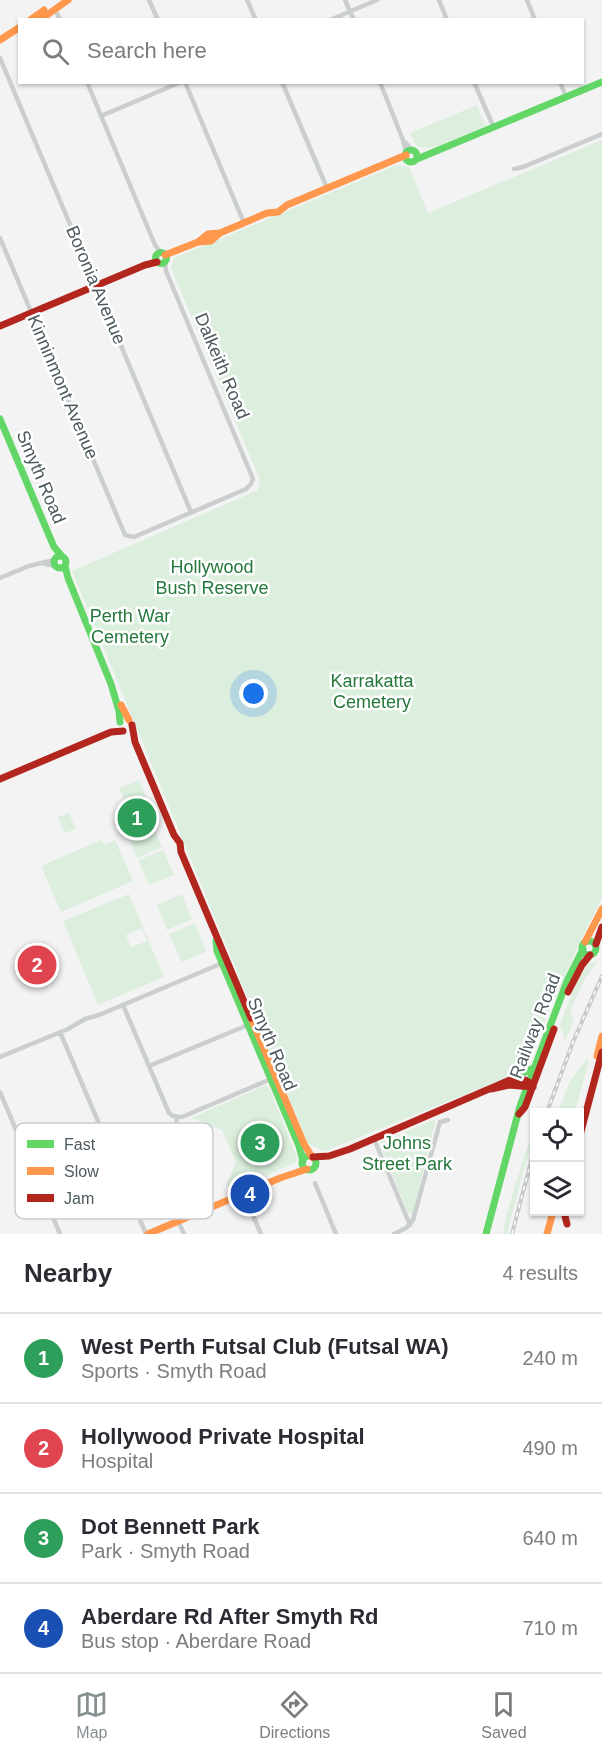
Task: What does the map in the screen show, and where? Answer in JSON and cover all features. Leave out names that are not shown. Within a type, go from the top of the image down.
[{"type":"main road","points":[[33,18],[55,3],[68,0]]},
{"type":"main road","points":[[42,18],[55,3]]},
{"type":"main road","points":[[0,40],[18,28]]},
{"type":"main road","points":[[0,47],[18,35]]},
{"type":"main road","points":[[0,326],[198,242],[211,241],[220,233],[267,213],[278,212],[287,205],[395,160],[432,152],[602,82]]},
{"type":"main road","name":"Smyth Road","points":[[0,418],[4,435],[68,578],[111,684],[120,723]]},
{"type":"main road","name":"Smyth Road","points":[[111,684],[130,723],[135,742],[174,835],[180,843],[181,852],[273,1078],[304,1144],[313,1157]]},
{"type":"main road","points":[[0,779],[111,732],[130,730],[130,723],[124,720],[111,732]]},
{"type":"main road","points":[[120,723],[124,731]]},
{"type":"main road","name":"Smyth Road","points":[[124,731],[135,742]]},
{"type":"main road","name":"Railway Road","points":[[486,1234],[506,1155],[519,1114],[525,1107],[535,1067],[567,981],[602,909]]},
{"type":"main road","points":[[591,955],[598,947],[602,927]]},
{"type":"main road","points":[[598,947],[591,940],[584,946],[585,953],[602,958]]},
{"type":"main road","name":"Railway Road","points":[[530,1085],[564,1001],[576,976],[591,955]]},
{"type":"main road","points":[[582,1108],[602,1036]]},
{"type":"main road","points":[[584,1117],[602,1052]]},
{"type":"main road","points":[[213,1206],[280,1178],[313,1169],[329,1156],[491,1089],[535,1067]]},
{"type":"main road","name":"Smyth Road","points":[[273,1078],[303,1162]]},
{"type":"main road","points":[[510,1080],[524,1078],[530,1085]]},
{"type":"main road","points":[[491,1089],[509,1085],[530,1085]]},
{"type":"main road","points":[[280,1178],[308,1156],[329,1156]]},
{"type":"main road","points":[[313,1157],[316,1165]]},
{"type":"main road","points":[[303,1162],[303,1166],[307,1169]]},
{"type":"main road","points":[[547,1234],[552,1216]]},
{"type":"main road","points":[[552,1234],[557,1216]]},
{"type":"main road","points":[[565,1216],[567,1224]]},
{"type":"main road","points":[[147,1234],[183,1219]]},
{"type":"street","points":[[150,0],[157,18]]},
{"type":"street","points":[[247,0],[254,18]]},
{"type":"street","points":[[345,0],[353,18]]},
{"type":"street","points":[[334,18],[377,0]]},
{"type":"street","points":[[439,0],[446,18]]},
{"type":"street","points":[[527,0],[534,18]]},
{"type":"street","points":[[55,3],[59,18]]},
{"type":"street","name":"Boronia Avenue","points":[[0,58],[191,512]]},
{"type":"street","points":[[88,84],[160,258]]},
{"type":"street","points":[[101,116],[178,84]]},
{"type":"street","points":[[184,84],[244,223]]},
{"type":"street","points":[[283,84],[327,188]]},
{"type":"street","points":[[381,84],[410,155]]},
{"type":"street","points":[[475,84],[494,128]]},
{"type":"street","points":[[562,84],[566,97]]},
{"type":"street","points":[[514,169],[524,167],[602,134]]},
{"type":"street","name":"Kinninmont Avenue","points":[[0,238],[125,536],[134,537],[191,512]]},
{"type":"street","name":"Dalkeith Road","points":[[160,258],[253,479],[246,489],[191,512]]},
{"type":"street","points":[[0,578],[29,566],[59,562]]},
{"type":"street","points":[[0,1057],[85,1019],[225,962]]},
{"type":"street","points":[[123,1005],[170,1113],[177,1118]]},
{"type":"street","points":[[149,1066],[250,1024]]},
{"type":"street","points":[[60,1032],[99,1123]]},
{"type":"street","points":[[177,1118],[273,1078]]},
{"type":"street","points":[[0,1092],[15,1128]]},
{"type":"street","points":[[177,1118],[177,1123]]},
{"type":"street","points":[[394,1234],[410,1225],[413,1220],[440,1122],[448,1120]]},
{"type":"street","points":[[374,1138],[410,1225]]},
{"type":"street","points":[[315,1183],[336,1234]]},
{"type":"street","points":[[254,1216],[261,1234]]},
{"type":"street","points":[[54,1219],[60,1234]]},
{"type":"street","points":[[141,1219],[147,1234]]},
{"type":"street","points":[[178,1221],[184,1234]]},
{"type":"green space","points":[[477,105],[485,126],[440,145],[429,148],[417,147],[410,133]]},
{"type":"green space","name":"Karrakatta Cemetery","points":[[602,140],[602,898],[523,1071],[325,1151],[308,1144],[72,571],[258,490],[260,480],[171,268],[174,258],[397,165],[409,167],[428,213]]},
{"type":"green space","points":[[139,780],[148,802],[129,811],[119,788]]},
{"type":"green space","points":[[69,813],[76,829],[65,833],[58,817]]},
{"type":"green space","points":[[151,822],[162,847],[137,858],[127,833]]},
{"type":"green space","points":[[101,840],[104,845],[115,840],[133,881],[61,912],[41,866]]},
{"type":"green space","points":[[163,850],[174,875],[149,885],[138,860]]},
{"type":"green space","points":[[129,894],[164,977],[98,1005],[63,921]],"holes":[[[142,928],[147,941],[131,947],[126,935]]]},
{"type":"green space","points":[[182,894],[192,919],[167,930],[157,905]]},
{"type":"green space","points":[[195,923],[206,952],[181,962],[169,934]]},
{"type":"green space","points":[[599,961],[586,978],[570,1012],[574,1019],[565,1041],[560,1025],[572,993],[588,964]]},
{"type":"green space","points":[[586,1060],[589,1060],[576,1108],[560,1108],[570,1081]]},
{"type":"green space","points":[[266,1085],[297,1157],[296,1162],[233,1190],[226,1185],[236,1162],[222,1130],[213,1127],[213,1123],[204,1123],[191,1118]]},
{"type":"green space","name":"Johns Street Park","points":[[436,1119],[413,1214],[408,1212],[379,1143]]},
{"type":"green space","points":[[530,1142],[530,1151],[508,1230],[509,1234],[503,1234],[506,1216]]},
{"type":"railway","points":[[548,1108],[573,1042],[602,976]]},
{"type":"railway","points":[[512,1234],[531,1162]]},
{"type":"traffic: fast","points":[[417,159],[602,82]]},
{"type":"traffic: fast","points":[[411,150],[417,156],[411,162],[405,156],[411,150]]},
{"type":"traffic: fast","points":[[161,253],[165,254],[166,258],[165,262],[161,263],[157,262],[156,258],[157,254],[161,253]]},
{"type":"traffic: fast","points":[[0,419],[54,547],[61,555]]},
{"type":"traffic: fast","points":[[62,556],[65,557],[66,562],[65,567],[58,568],[55,567],[54,560],[55,557],[62,556]]},
{"type":"traffic: fast","points":[[65,566],[111,684],[120,722]]},
{"type":"traffic: fast","points":[[216,941],[217,951],[299,1146],[303,1161]]},
{"type":"traffic: fast","points":[[586,941],[592,941],[596,948],[592,955],[586,955],[582,951],[582,945],[586,941]]},
{"type":"traffic: fast","points":[[486,1234],[520,1106],[567,981],[583,949]]},
{"type":"traffic: fast","points":[[510,1080],[535,1067]]},
{"type":"traffic: fast","points":[[309,1156],[314,1158],[316,1163],[314,1168],[309,1170],[304,1168],[302,1163],[304,1158],[309,1156]]},
{"type":"traffic: slow","points":[[43,18],[68,0]]},
{"type":"traffic: slow","points":[[33,18],[44,10]]},
{"type":"traffic: slow","points":[[0,40],[18,28]]},
{"type":"traffic: slow","points":[[165,255],[198,242],[208,234],[220,233],[267,213],[278,212],[287,205],[406,155]]},
{"type":"traffic: slow","points":[[198,242],[211,241],[220,233]]},
{"type":"traffic: slow","points":[[121,705],[129,720]]},
{"type":"traffic: slow","points":[[585,942],[602,909]]},
{"type":"traffic: slow","points":[[251,1018],[304,1144],[312,1157]]},
{"type":"traffic: slow","points":[[597,1056],[602,1036]]},
{"type":"traffic: slow","points":[[213,1206],[307,1169]]},
{"type":"traffic: slow","points":[[547,1234],[552,1216]]},
{"type":"traffic: slow","points":[[148,1234],[183,1219]]},
{"type":"traffic: jam","points":[[0,326],[157,262]]},
{"type":"traffic: jam","points":[[132,725],[135,742],[174,835],[180,843],[181,852],[251,1018]]},
{"type":"traffic: jam","points":[[0,779],[111,732],[123,731]]},
{"type":"traffic: jam","points":[[596,944],[602,927]]},
{"type":"traffic: jam","points":[[568,992],[590,955]]},
{"type":"traffic: jam","points":[[519,1114],[525,1107],[554,1029]]},
{"type":"traffic: jam","points":[[584,1120],[602,1052]]},
{"type":"traffic: jam","points":[[313,1157],[329,1156],[350,1149],[510,1080],[523,1079],[533,1087],[509,1085],[491,1089]]},
{"type":"traffic: jam","points":[[565,1216],[567,1224]]},
{"type":"place","name":"West Perth Futsal Club (Futsal WA)","points":[[137,818]]},
{"type":"place","name":"Hollywood Private Hospital","points":[[37,965]]},
{"type":"place","name":"Dot Bennett Park","points":[[260,1143]]},
{"type":"place","name":"Aberdare Rd After Smyth Rd","points":[[250,1194]]},
{"type":"park label","name":"Hollywood Bush Reserve","points":[[212,577]]},
{"type":"park label","name":"Perth War Cemetery","points":[[130,626]]}]
